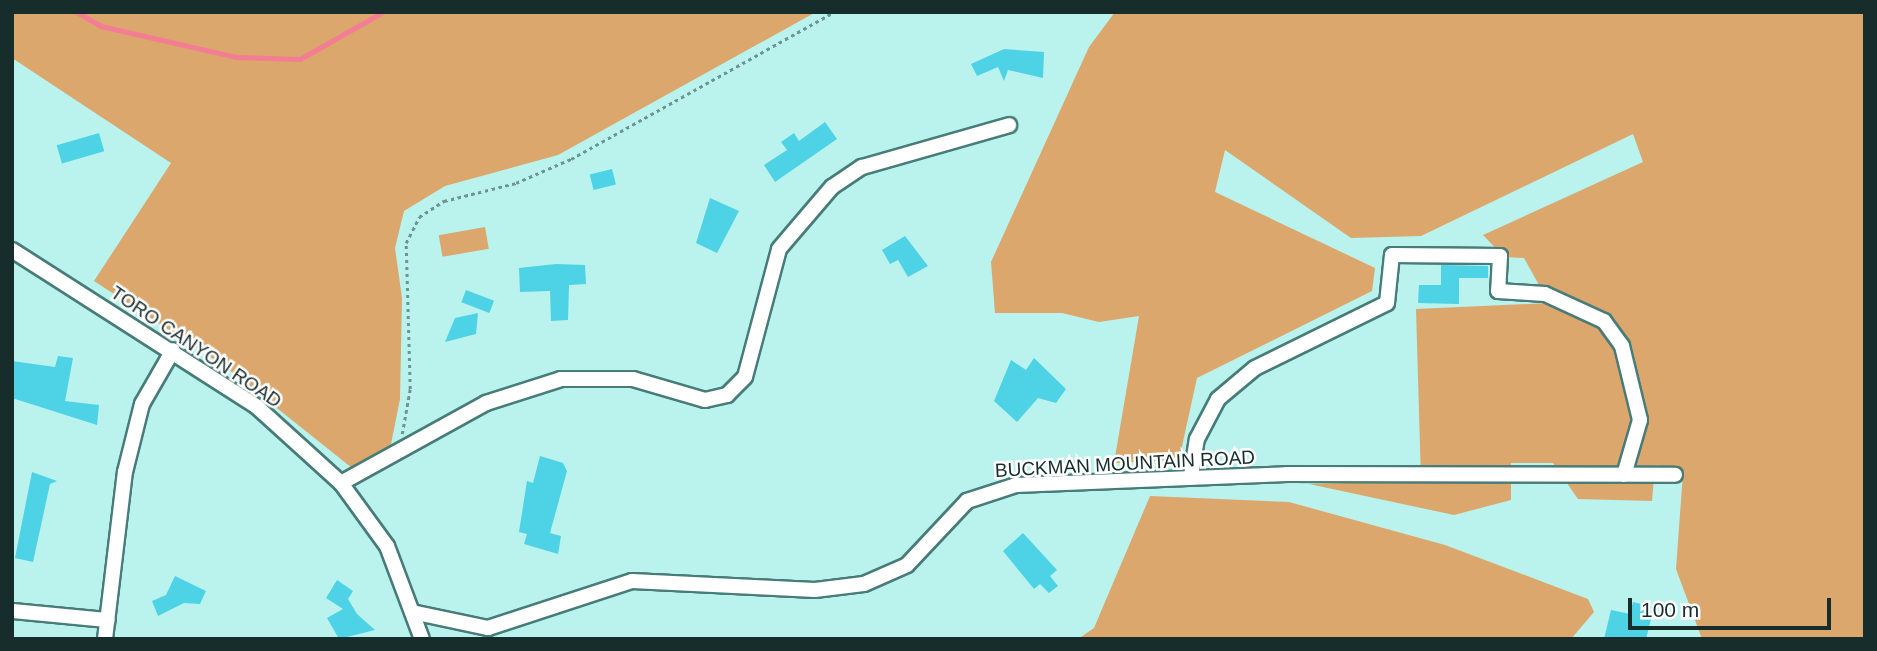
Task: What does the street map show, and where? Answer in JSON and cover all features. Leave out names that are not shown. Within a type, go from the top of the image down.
[{"type":"street","points":[[341,483],[398,456],[486,402],[561,379],[633,379],[705,400],[727,395],[745,377],[779,249],[832,187],[862,167],[1009,125]]},
{"type":"street","name":"TORO CANYON ROAD","points":[[12,250],[173,350],[256,406],[341,483],[387,546],[422,639]]},
{"type":"street","points":[[1191,476],[1197,439],[1218,399],[1255,368],[1387,303],[1392,255],[1500,256],[1498,292],[1545,294],[1604,321],[1622,346],[1640,420],[1624,475]]},
{"type":"street","points":[[105,639],[125,472],[142,404],[173,350]]},
{"type":"street","name":"BUCKMAN MOUNTAIN ROAD","points":[[412,612],[488,628],[632,580],[840,589],[907,565],[982,493],[1191,476],[1675,475]]},
{"type":"street","points":[[12,611],[108,620]]},
{"type":"path","points":[[398,456],[410,389],[406,243],[419,217],[443,201],[516,183],[571,159],[834,12]]},
{"type":"shaded area","points":[[12,12],[816,12],[558,155],[445,186],[404,211],[395,248],[402,298],[400,399],[390,449],[352,468],[223,365],[94,281],[171,163],[12,58]]},
{"type":"shaded area","points":[[1115,12],[1865,12],[1865,639],[1702,639],[1676,569],[1683,473],[1655,465],[1652,501],[1578,499],[1553,463],[1511,463],[1511,500],[1454,515],[1309,484],[1421,481],[1416,309],[1549,303],[1524,258],[1504,257],[1483,235],[1643,162],[1633,134],[1421,236],[1351,238],[1225,150],[1215,192],[1375,268],[1372,291],[1197,378],[1179,460],[1114,463],[1139,316],[1099,322],[1062,313],[995,313],[991,262],[1089,47]]},
{"type":"shaded area","points":[[485,227],[489,249],[443,257],[439,235]]},
{"type":"shaded area","points":[[1150,496],[1289,502],[1445,545],[1588,599],[1594,612],[1571,639],[1078,639],[1094,628]]},
{"type":"building","points":[[1004,49],[1044,52],[1043,78],[1008,70],[1004,81],[998,67],[977,76],[971,64]]},
{"type":"building","points":[[825,122],[837,139],[775,182],[764,165],[787,150],[781,142],[794,133],[799,141]]},
{"type":"building","points":[[99,133],[104,151],[62,163],[57,145]]},
{"type":"building","points":[[612,169],[616,185],[594,190],[590,175]]},
{"type":"building","points":[[710,198],[739,211],[717,253],[696,243]]},
{"type":"building","points":[[905,236],[928,266],[908,277],[898,260],[890,264],[882,250]]},
{"type":"building","points":[[556,264],[585,265],[586,284],[569,285],[568,320],[551,321],[550,291],[520,292],[519,268]]},
{"type":"building","points":[[1441,265],[1488,266],[1488,278],[1459,278],[1459,304],[1418,303],[1419,285],[1441,285]]},
{"type":"building","points":[[466,290],[494,301],[489,313],[461,302]]},
{"type":"building","points":[[478,313],[476,334],[445,342],[455,318]]},
{"type":"building","points":[[58,356],[73,358],[65,401],[99,405],[97,425],[12,398],[12,361],[55,367]]},
{"type":"building","points":[[1034,358],[1066,389],[1056,403],[1038,398],[1017,422],[994,401],[1011,360],[1026,370]]},
{"type":"building","points":[[540,456],[563,463],[567,471],[550,533],[561,536],[558,554],[524,544],[527,534],[519,532],[527,481],[533,483]]},
{"type":"building","points":[[32,472],[57,481],[50,484],[33,562],[15,558]]},
{"type":"building","points":[[1023,533],[1057,570],[1050,576],[1058,586],[1049,593],[1040,584],[1034,589],[1003,551]]},
{"type":"building","points":[[175,576],[206,591],[200,604],[184,603],[158,616],[152,601],[166,595]]},
{"type":"building","points":[[337,580],[353,591],[348,599],[357,614],[375,630],[339,639],[327,618],[343,609],[326,598]]},
{"type":"building","points":[[1633,602],[1654,607],[1646,639],[1604,639],[1611,610],[1630,614]]},
{"type":"waterway","points":[[77,12],[101,26],[236,57],[300,59],[383,12]]}]
